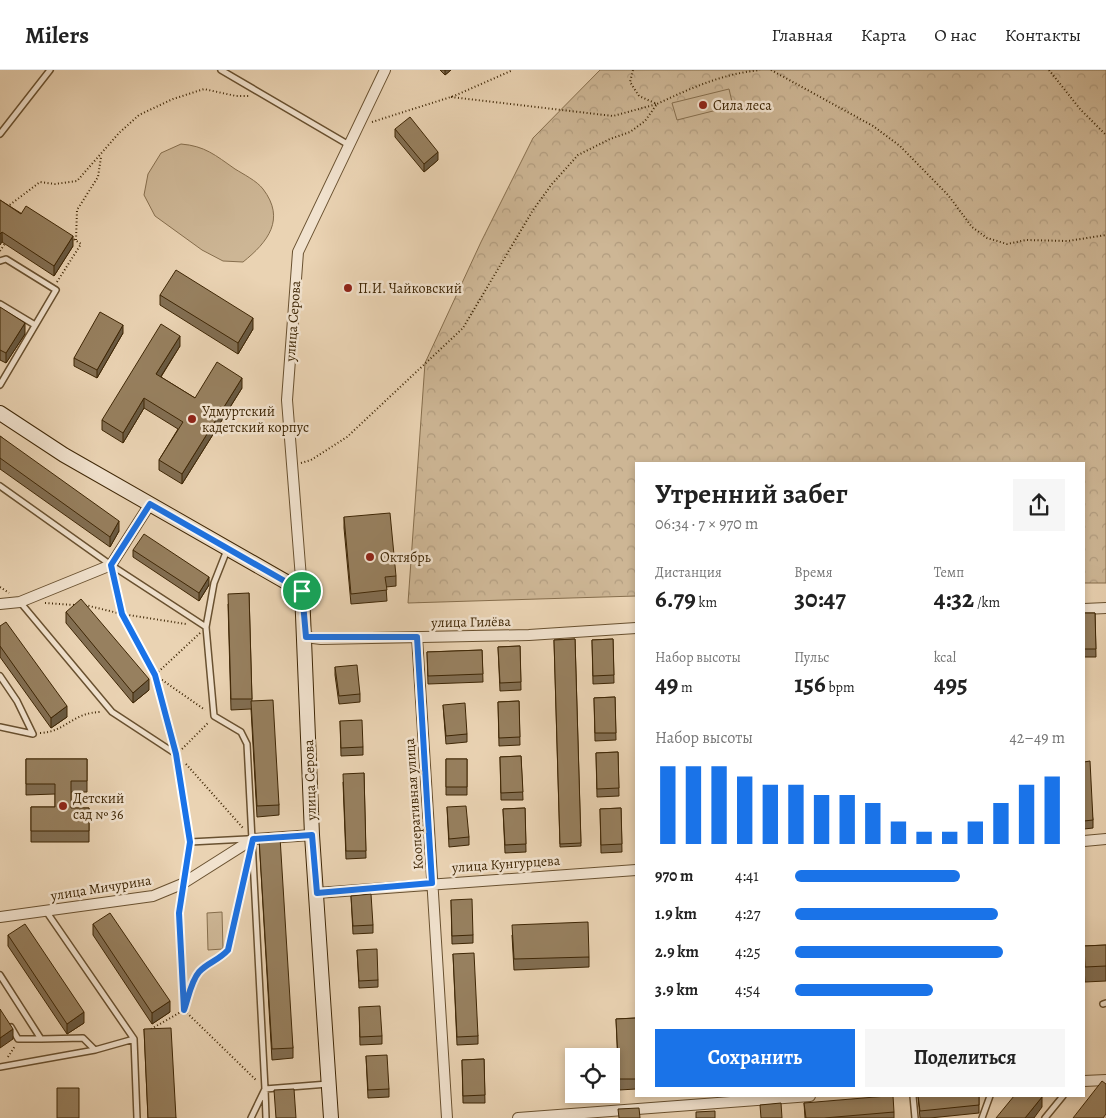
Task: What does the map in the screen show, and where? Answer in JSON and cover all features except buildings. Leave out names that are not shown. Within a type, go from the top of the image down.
[{"type":"main road","points":[[0,413],[64,454],[302,591]]},
{"type":"main road","name":"улица Серова","points":[[302,591],[306,637],[312,835],[331,1118]]},
{"type":"street","name":"улица Серова","points":[[302,591],[287,400],[298,252],[385,70]]},
{"type":"street","points":[[0,604],[20,602],[111,565],[150,504]]},
{"type":"street","points":[[1085,609],[1106,608]]},
{"type":"street","name":"улица Гилёва","points":[[306,637],[529,635],[635,628]]},
{"type":"street","name":"Кооперативная улица","points":[[417,637],[447,1118]]},
{"type":"street","name":"улица Мичурина","points":[[0,917],[153,896],[182,884],[253,839],[312,835]]},
{"type":"street","points":[[1085,841],[1106,839]]},
{"type":"street","name":"улица Кунгурцева","points":[[317,893],[432,883],[635,870]]},
{"type":"street","points":[[1085,1082],[1106,1080]]},
{"type":"street","points":[[518,1118],[797,1097]]},
{"type":"lane","points":[[0,134],[50,70]]},
{"type":"lane","points":[[221,70],[349,146]]},
{"type":"lane","points":[[0,266],[2,261],[6,259],[56,290],[0,385]]},
{"type":"lane","points":[[0,304],[36,326]]},
{"type":"lane","points":[[0,486],[111,565],[206,627]]},
{"type":"lane","points":[[228,548],[214,583],[206,627],[214,716],[241,732],[247,744],[266,1118]]},
{"type":"lane","points":[[20,602],[112,712],[176,754],[190,842],[253,839]]},
{"type":"lane","points":[[0,676],[17,701],[33,734]]},
{"type":"lane","points":[[0,727],[33,734]]},
{"type":"lane","points":[[45,911],[134,1040],[137,1118]]},
{"type":"lane","points":[[0,975],[41,1039]]},
{"type":"lane","points":[[5,1018],[18,1040],[83,1038],[95,1050]]},
{"type":"lane","points":[[1,1067],[95,1050],[134,1040]]},
{"type":"lane","points":[[265,1089],[329,1084]]},
{"type":"lane","points":[[251,1118],[265,1089]]},
{"type":"lane","points":[[913,1097],[915,1118]]},
{"type":"lane","points":[[982,1118],[990,1097]]},
{"type":"lane","points":[[1046,1118],[1062,1097]]},
{"type":"path","points":[[358,127],[451,97],[513,70]]},
{"type":"path","points":[[633,70],[630,82],[639,96],[657,104]]},
{"type":"path","points":[[451,97],[613,116],[657,104],[698,84],[733,73],[760,70]]},
{"type":"path","points":[[771,70],[873,126],[900,146],[948,195],[972,227],[987,238],[1007,244],[1026,240],[1068,241],[1106,235]]},
{"type":"path","points":[[1049,70],[1080,109],[1106,135]]},
{"type":"path","points":[[4,210],[40,182],[55,184],[77,181],[119,133],[139,115],[204,89],[236,96],[264,95]]},
{"type":"path","points":[[292,463],[311,460],[347,437],[463,328],[533,210],[552,184],[578,155],[610,139],[630,132],[645,121],[657,104]]},
{"type":"path","points":[[76,241],[77,210],[98,177],[102,154]]},
{"type":"path","points":[[0,251],[10,236]]},
{"type":"path","points":[[53,288],[81,244],[68,236]]},
{"type":"path","points":[[111,565],[122,614],[155,675],[176,754],[253,839]]},
{"type":"path","points":[[20,602],[83,605],[122,614],[188,624]]},
{"type":"path","points":[[155,675],[206,627]]},
{"type":"path","points":[[155,675],[214,716],[176,754]]},
{"type":"path","points":[[33,734],[50,733],[78,716],[90,712],[112,712]]},
{"type":"path","points":[[190,842],[179,913],[184,1010],[265,1089]]},
{"type":"path","points":[[150,1030],[184,1010],[198,973],[206,965],[219,960],[228,950],[247,867]]},
{"type":"path","points":[[1,1067],[18,1040]]},
{"type":"green space","points":[[600,70],[1106,70],[1106,583],[1085,583],[1085,462],[635,462],[635,596],[408,603],[425,363],[481,242],[533,138]]},
{"type":"green space","name":"Сила леса","points":[[729,89],[733,106],[677,120],[672,103]]},
{"type":"green space","points":[[181,144],[197,147],[215,155],[257,183],[270,200],[273,210],[271,229],[260,246],[243,262],[223,261],[202,250],[155,216],[144,195],[148,174],[161,153]]},
{"type":"green space","points":[[222,912],[223,949],[208,950],[207,913]]},
{"type":"place","name":"Сила леса","points":[[703,105]]},
{"type":"place","name":"П.И. Чайковский","points":[[348,288]]},
{"type":"place","name":"Удмуртский кадетский корпус","points":[[192,419]]},
{"type":"place","name":"Октябрь","points":[[370,557]]},
{"type":"place","name":"Детский сад № 36","points":[[63,806]]},
{"type":"route","points":[[150,504],[302,591],[306,637],[321,639],[417,637],[432,883],[317,893],[312,835],[253,839],[228,950],[219,960],[206,965],[198,973],[184,1010],[179,913],[190,842],[176,754],[155,675],[122,614],[111,565],[150,504]]}]
